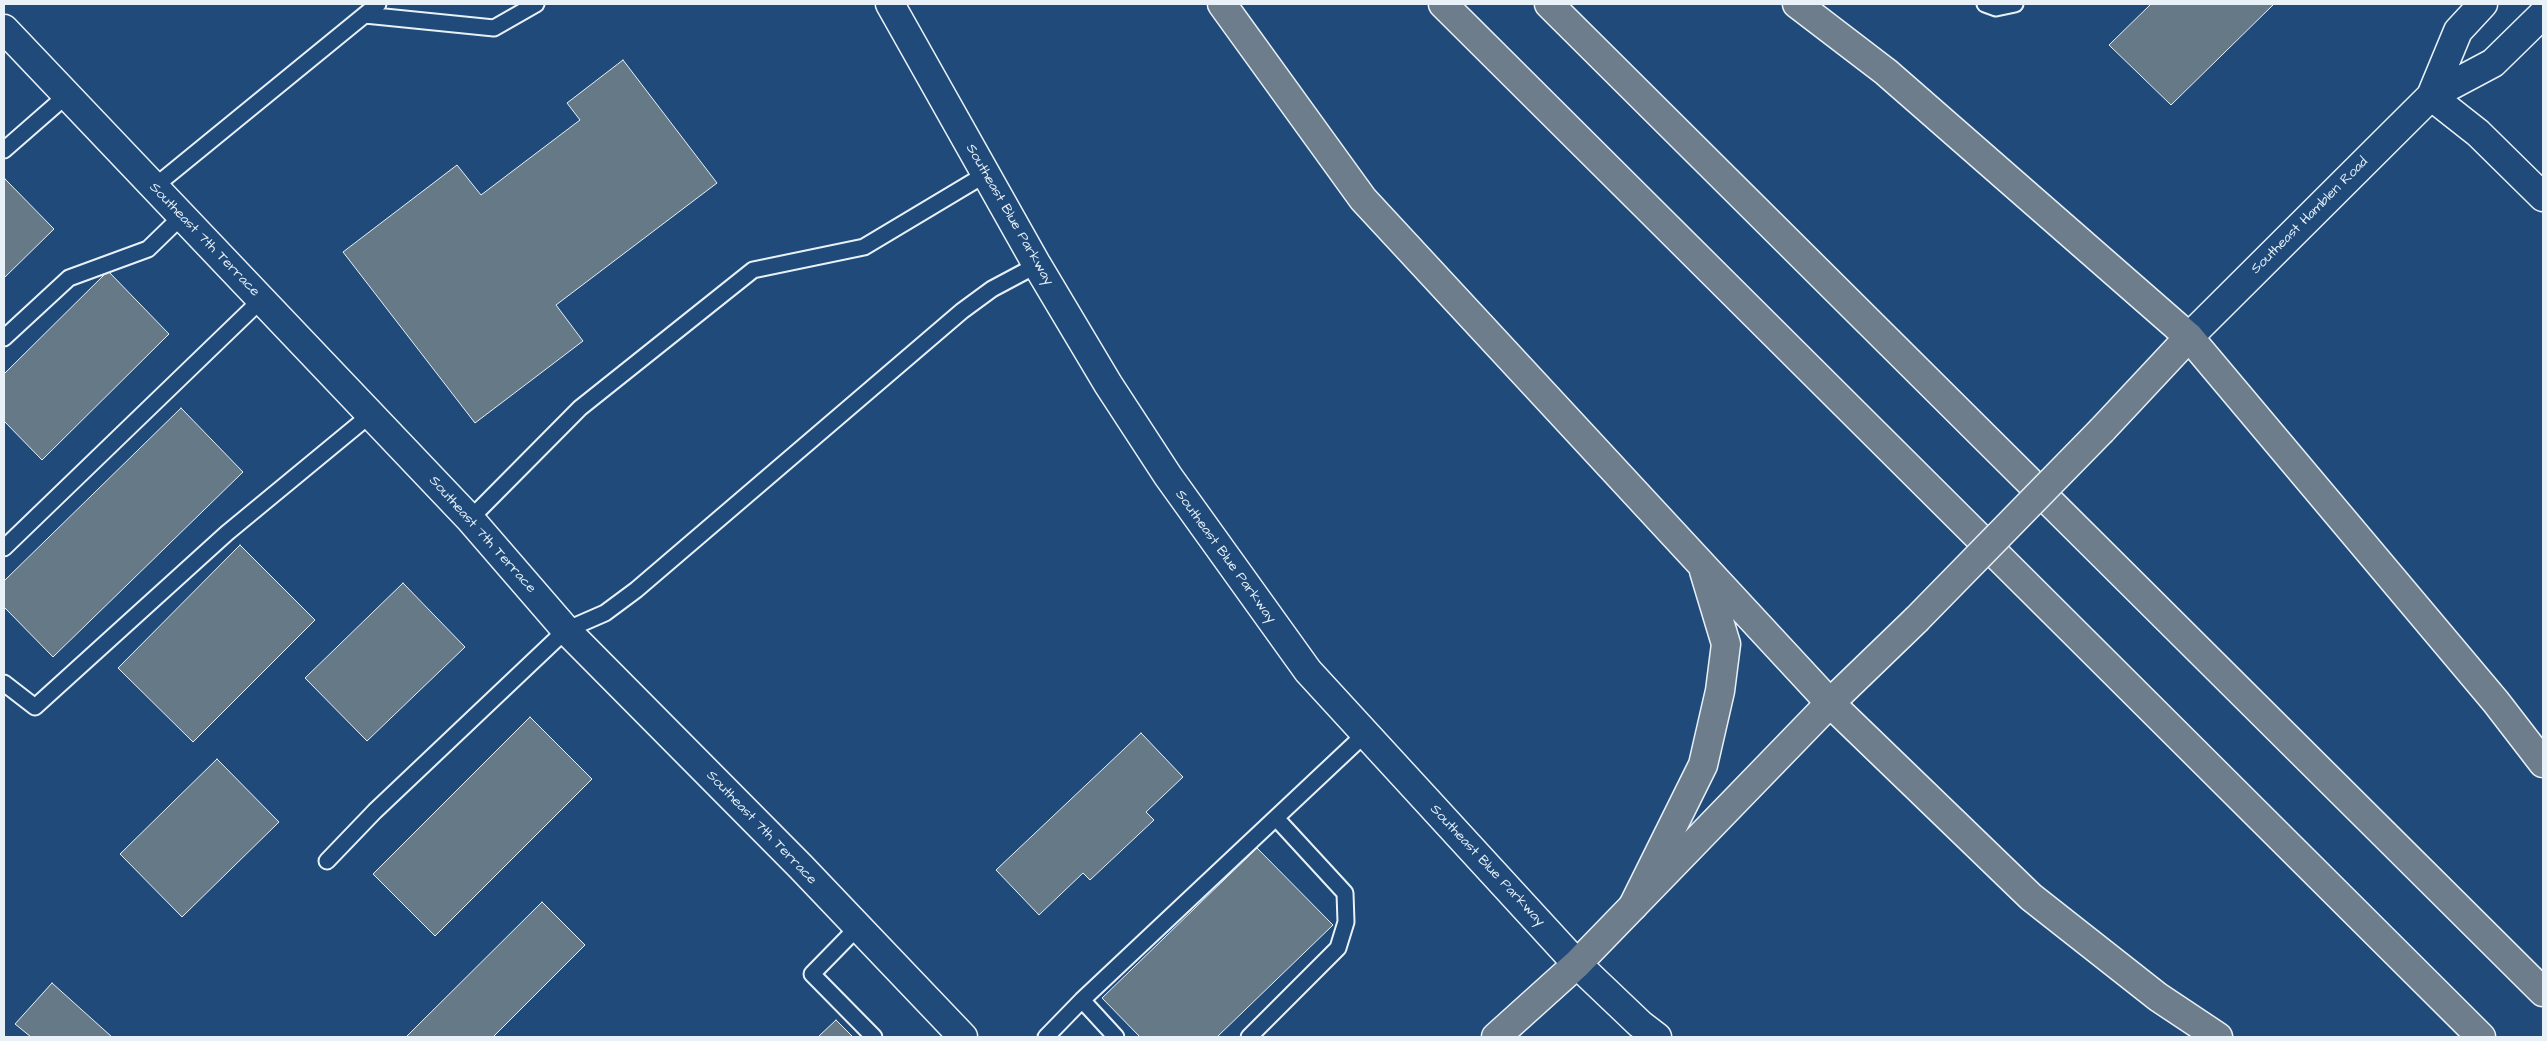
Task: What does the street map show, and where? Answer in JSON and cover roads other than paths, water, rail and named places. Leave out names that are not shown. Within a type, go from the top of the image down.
[{"type":"main road","points":[[1222,4],[1363,199],[1830,703],[2031,897],[2158,997],[2218,1037]]},
{"type":"main road","points":[[1443,4],[2481,1037]]},
{"type":"main road","points":[[1548,4],[2543,992]]},
{"type":"main road","points":[[1797,4],[1886,72],[2189,337],[2496,702],[2543,763]]},
{"type":"main road","points":[[1496,1037],[1577,964],[1830,703],[1916,620],[2102,430],[2189,337]]},
{"type":"main road","points":[[1633,906],[1703,765],[1720,691],[1726,644],[1702,564]]},
{"type":"street","name":"Southeast Blue Parkway","points":[[890,4],[1037,265],[1108,384],[1173,484],[1308,671],[1577,964],[1640,1024],[1657,1037]]},
{"type":"street","name":"Southeast Hamblen Road","points":[[2432,96],[2458,31],[2483,4]]},
{"type":"street","name":"Southeast Hamblen Road","points":[[2189,337],[2432,96],[2492,63],[2543,14]]},
{"type":"street","name":"Southeast 7th Terrace","points":[[4,29],[470,519],[566,630],[858,927],[963,1037]]},
{"type":"street","points":[[2432,96],[2478,133],[2543,197]]},
{"type":"lane","points":[[154,187],[378,4]]},
{"type":"lane","points":[[365,15],[494,28],[536,4]]},
{"type":"lane","points":[[1985,4],[1996,8],[2015,4]]},
{"type":"lane","points":[[4,150],[67,95]]},
{"type":"lane","points":[[470,519],[580,408],[753,270],[864,247],[986,174]]},
{"type":"lane","points":[[4,338],[69,278],[148,250],[182,216]]},
{"type":"lane","points":[[327,861],[375,811],[566,630],[606,613],[636,590],[962,311],[992,289],[1037,265]]},
{"type":"lane","points":[[4,548],[261,300]]},
{"type":"lane","points":[[4,683],[36,708],[227,533],[370,415]]},
{"type":"lane","points":[[1046,1037],[1082,1000],[1365,734]]},
{"type":"lane","points":[[1249,1037],[1338,948],[1346,922],[1345,893],[1276,818]]},
{"type":"lane","points":[[858,927],[812,974],[874,1037]]},
{"type":"lane","points":[[1082,1000],[1116,1037]]}]
